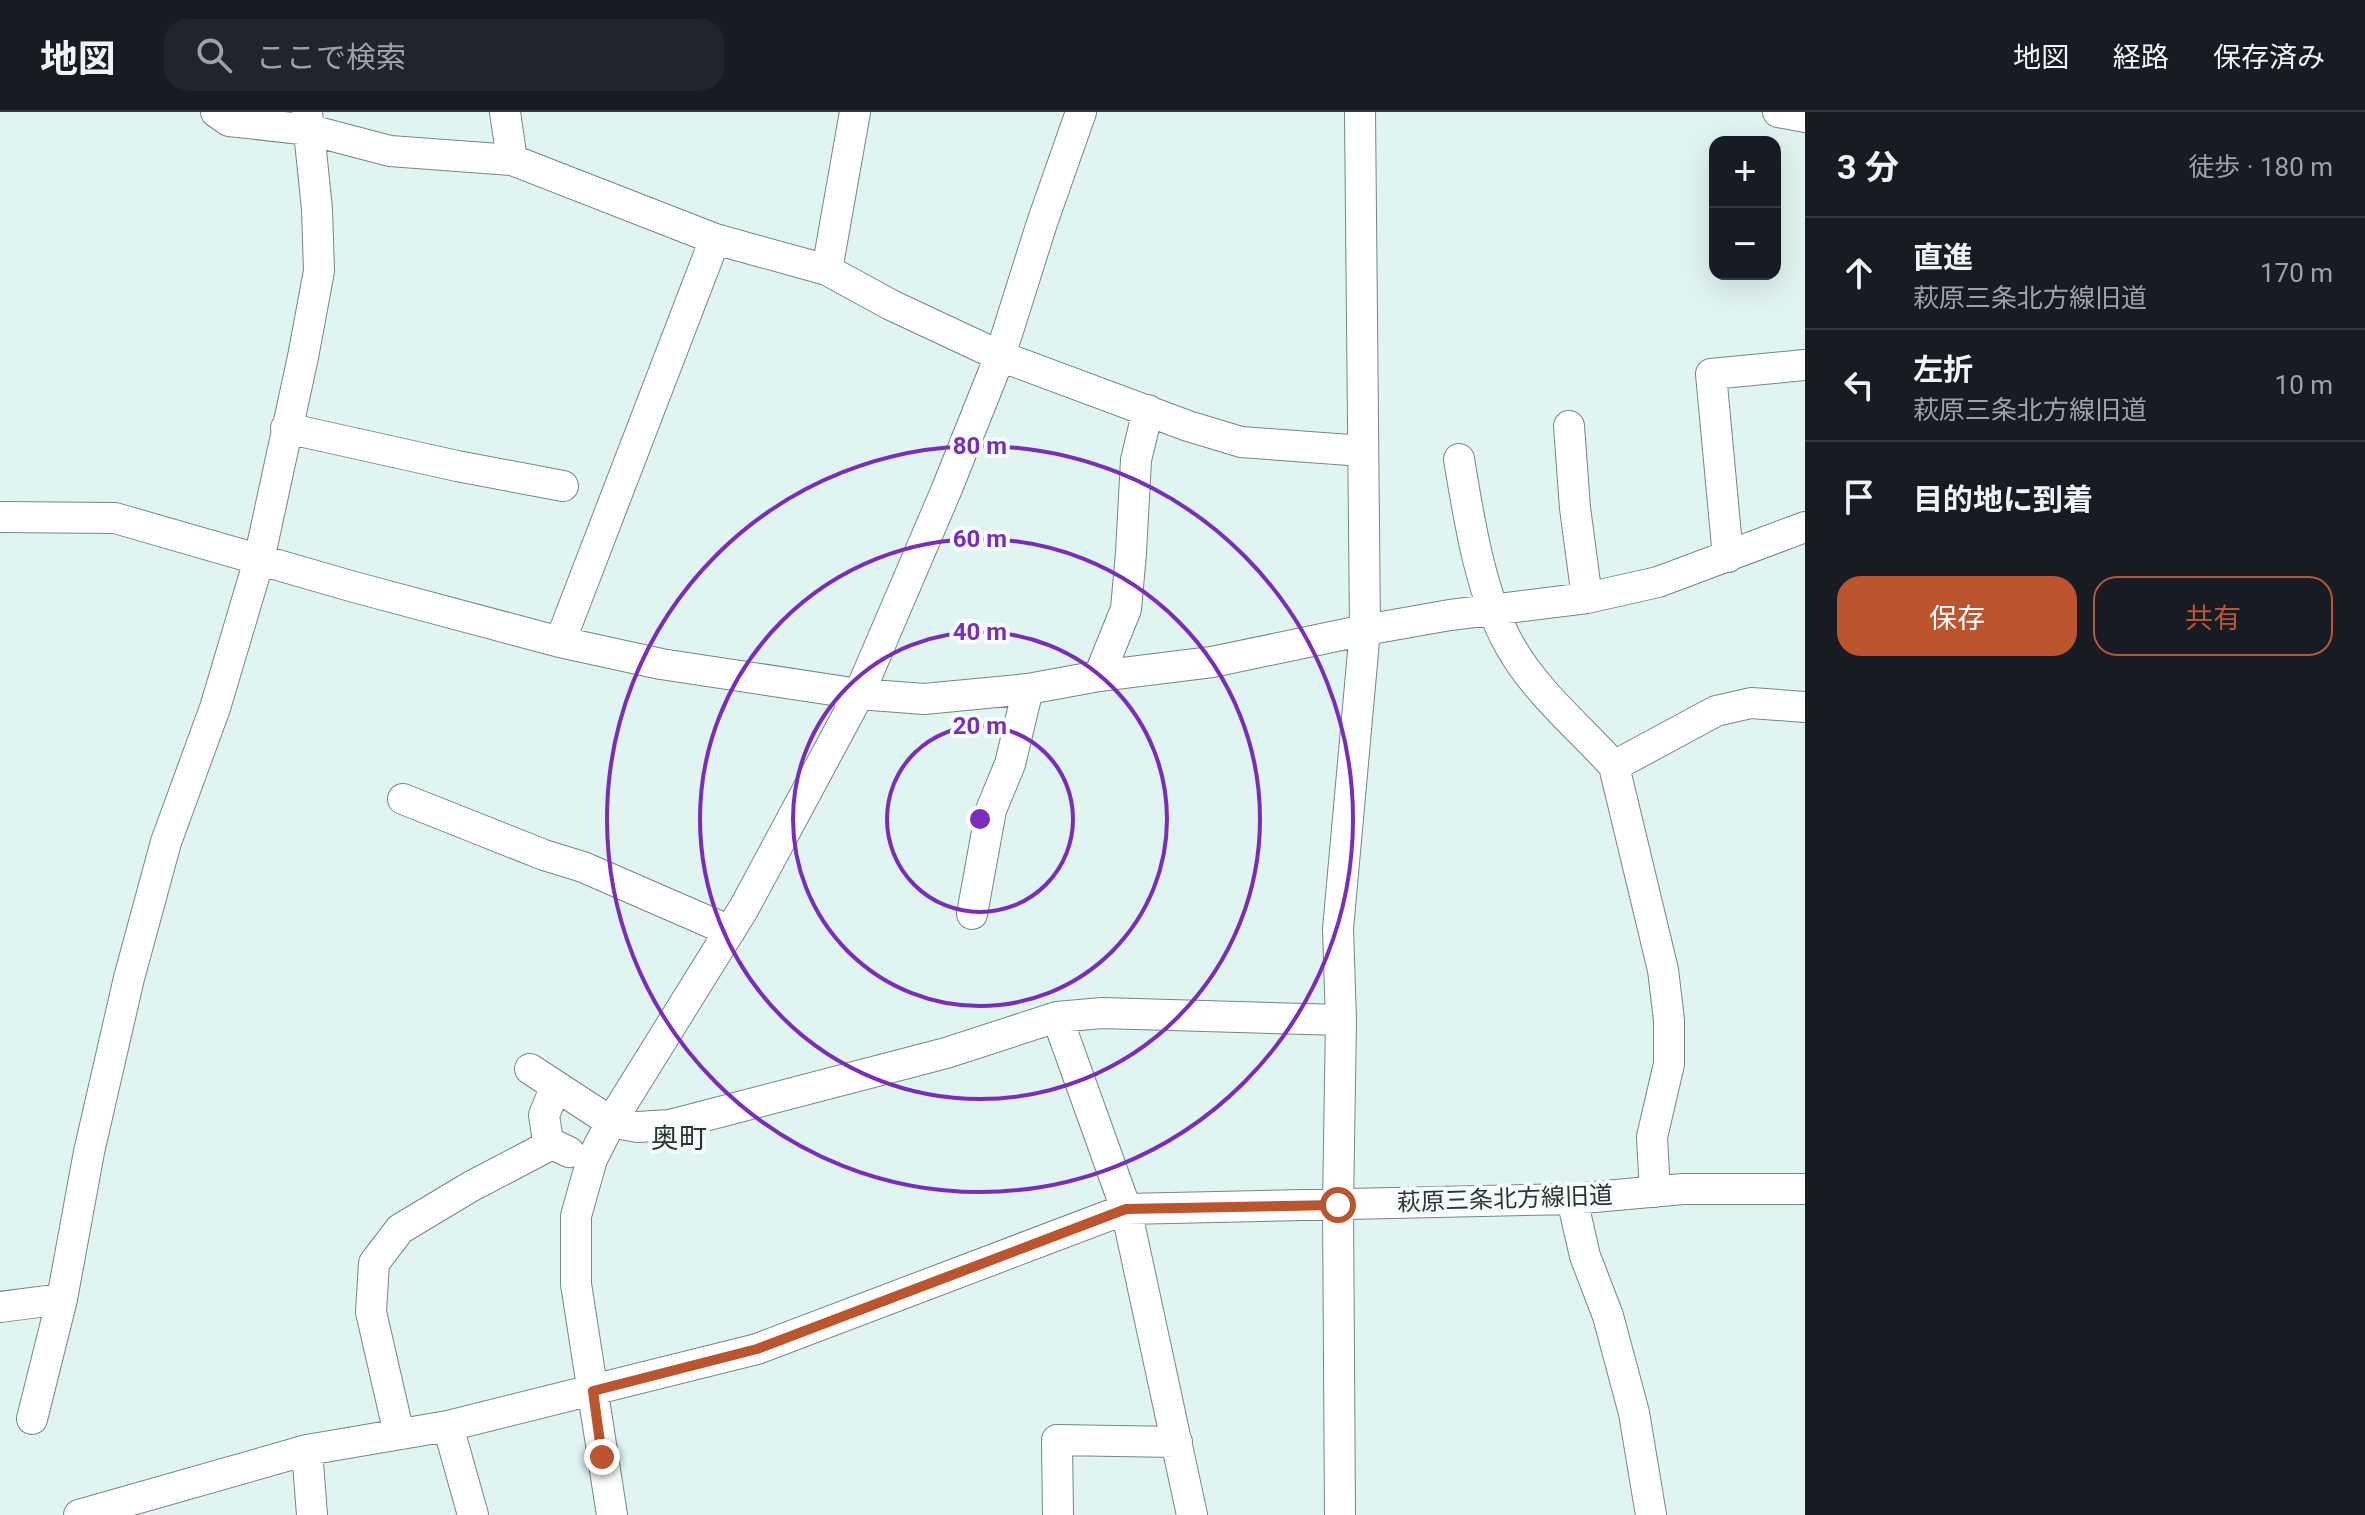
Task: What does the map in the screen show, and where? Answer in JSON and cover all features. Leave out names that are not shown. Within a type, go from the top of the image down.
[{"type":"street","points":[[216,112],[229,121],[308,121],[390,151],[512,160],[715,239],[827,270],[891,305],[1000,356],[1188,426],[1241,442],[1363,451]]},
{"type":"street","points":[[505,112],[512,160]]},
{"type":"street","points":[[827,270],[855,112]]},
{"type":"street","points":[[612,1515],[576,1284],[576,1216],[592,1159],[611,1122],[730,931],[859,694],[1000,356],[1081,112]]},
{"type":"street","points":[[1340,1515],[1338,1205],[1341,1020],[1338,929],[1365,630],[1360,112]]},
{"type":"street","points":[[1778,112],[1805,117]]},
{"type":"street","points":[[32,1419],[62,1299],[89,1152],[129,978],[166,842],[215,708],[259,560],[303,357],[319,271],[317,209],[308,121]]},
{"type":"street","points":[[560,642],[715,239]]},
{"type":"street","points":[[1728,557],[1711,374],[1805,365]]},
{"type":"street","points":[[1099,676],[1126,609],[1136,460],[1148,410]]},
{"type":"street","points":[[1569,426],[1575,508],[1587,598]]},
{"type":"street","points":[[286,428],[563,486]]},
{"type":"street","points":[[1459,459],[1467,512],[1493,609],[1510,647],[1535,682],[1614,766],[1663,970],[1669,1020],[1669,1064],[1652,1137],[1655,1192]]},
{"type":"street","points":[[0,517],[115,518],[560,642],[661,664],[859,694],[924,699],[1028,689],[1099,676],[1212,662],[1365,630],[1493,609],[1587,598],[1658,582],[1805,527]]},
{"type":"street","points":[[972,914],[991,810],[1010,764],[1028,689]]},
{"type":"street","points":[[1614,766],[1716,711],[1751,703],[1805,707]]},
{"type":"street","points":[[403,799],[544,855],[583,867],[730,931]]},
{"type":"street","points":[[530,1069],[611,1122],[638,1127],[670,1125],[805,1091],[946,1053],[1057,1017],[1102,1013],[1341,1020]]},
{"type":"street","points":[[1057,1017],[1126,1209],[1192,1515]]},
{"type":"street","points":[[556,1086],[544,1115],[548,1142],[561,1150],[592,1159]]},
{"type":"street","points":[[399,1434],[371,1312],[374,1263],[400,1229],[470,1187],[552,1144]]},
{"type":"street","name":"萩原三条北方線旧道","points":[[79,1515],[307,1450],[448,1426],[757,1349],[1126,1209],[1572,1199],[1683,1189],[1805,1189]]},
{"type":"street","points":[[1572,1199],[1585,1256],[1608,1316],[1634,1413],[1651,1515]]},
{"type":"street","points":[[0,1307],[62,1299]]},
{"type":"street","points":[[448,1426],[473,1515]]},
{"type":"street","points":[[1058,1515],[1057,1440],[1177,1442]]},
{"type":"street","points":[[307,1450],[312,1515]]},
{"type":"district","name":"奥町","points":[[679,1138]]},
{"type":"route","points":[[602,1457],[593,1391],[757,1349],[1126,1209],[1338,1205]]}]
